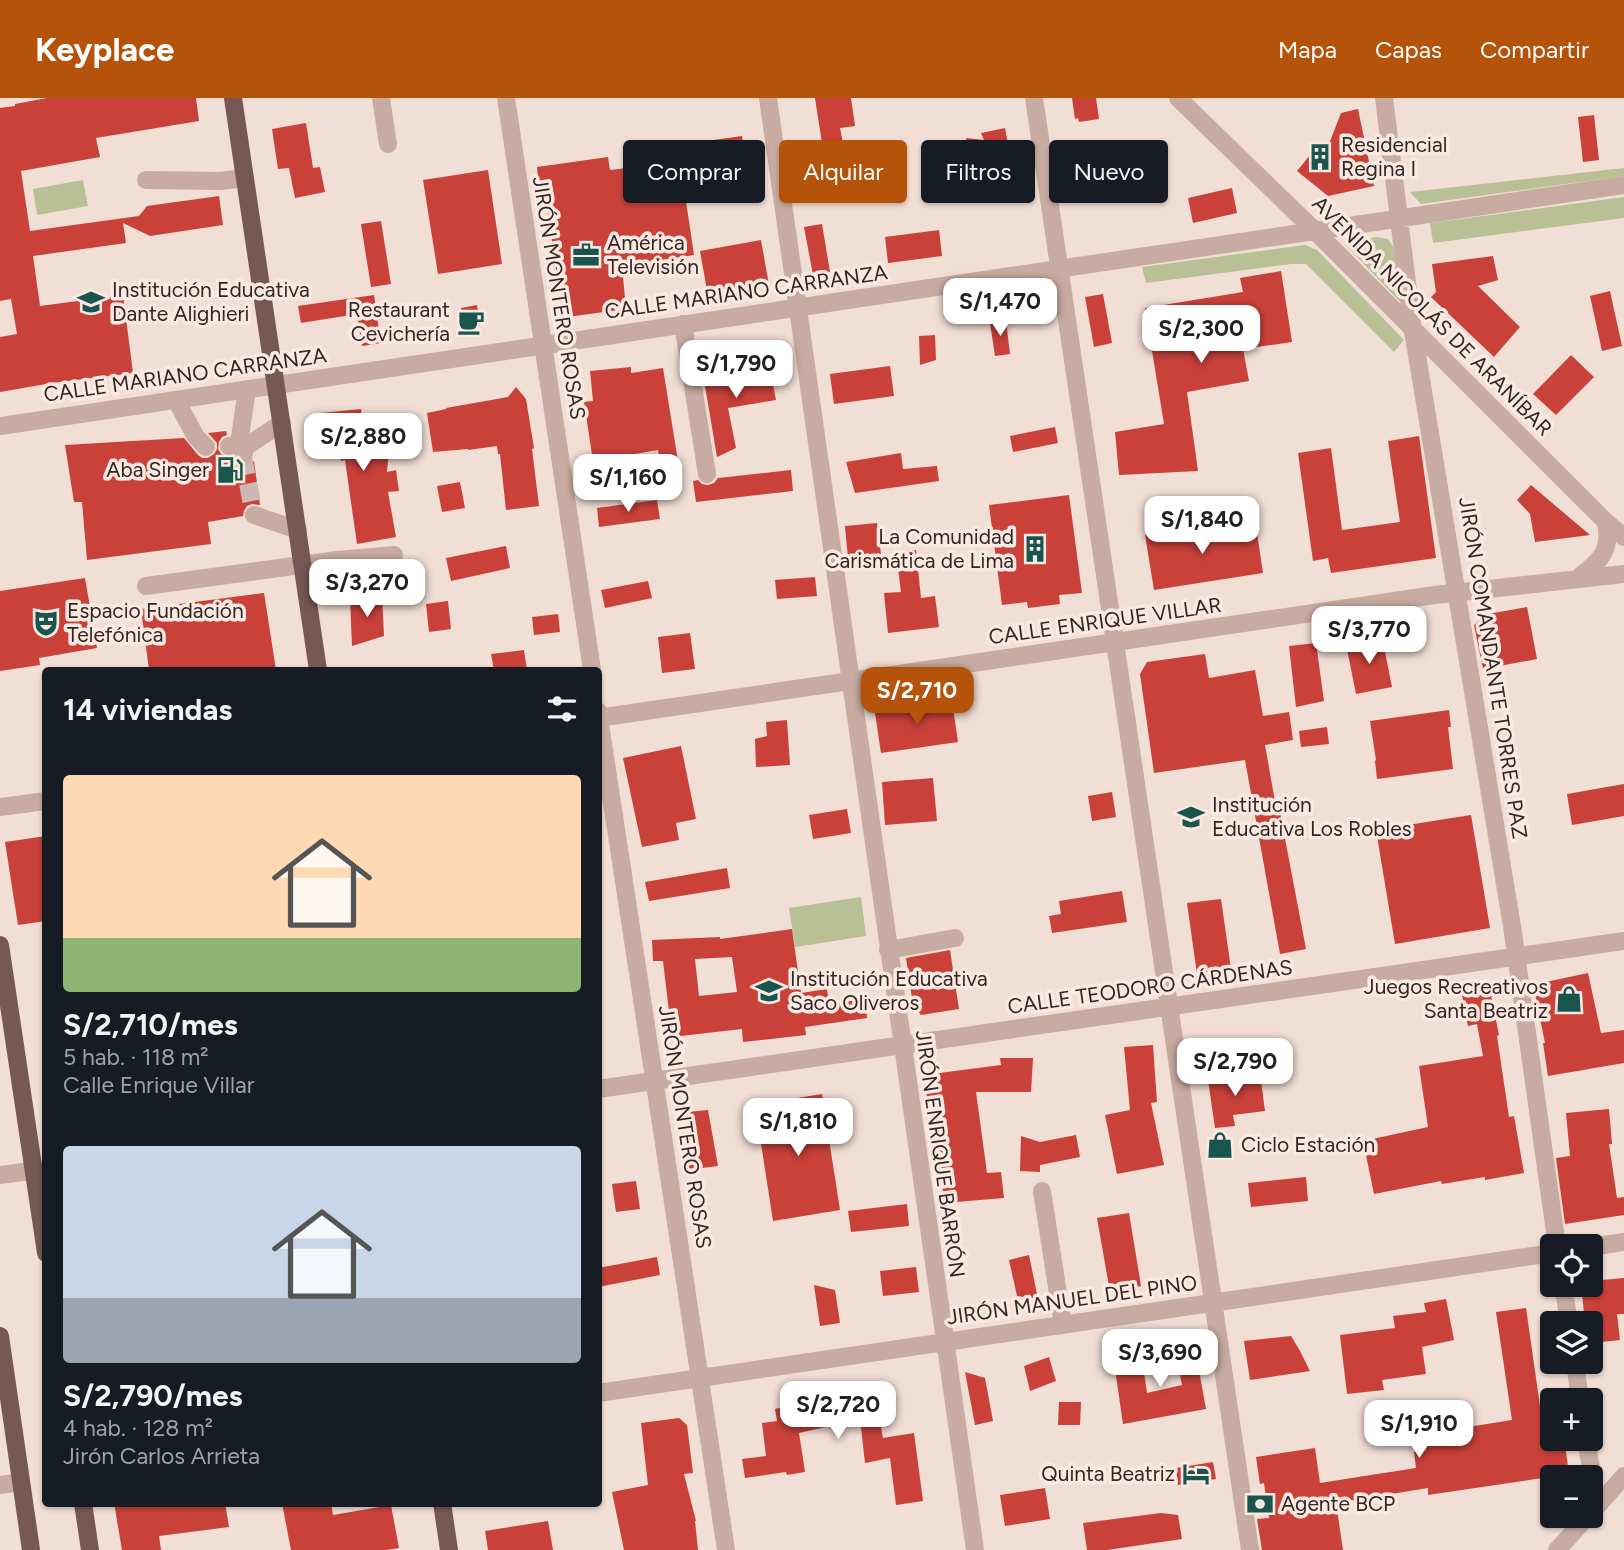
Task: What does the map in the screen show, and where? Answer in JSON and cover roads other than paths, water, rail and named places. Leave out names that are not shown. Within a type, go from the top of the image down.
[{"type":"main road","points":[[233,98],[318,667]]},
{"type":"main road","points":[[0,945],[39,1170],[42,1206]]},
{"type":"main road","points":[[0,1336],[31,1550]]},
{"type":"main road","points":[[84,1507],[90,1550]]},
{"type":"main road","points":[[443,1507],[449,1550]]},
{"type":"street","points":[[381,98],[388,144]]},
{"type":"street","name":"JIRÓN MONTERO ROSAS","points":[[506,98],[593,667]]},
{"type":"street","name":"JIRÓN ENRIQUE BARRÓN","points":[[768,98],[901,1046],[975,1550]]},
{"type":"street","points":[[1034,98],[1250,1550]]},
{"type":"street","name":"AVENIDA NICOLÁS DE ARANÍBAR","points":[[1178,98],[1624,537]]},
{"type":"street","name":"JIRÓN COMANDANTE TORRES PAZ","points":[[1384,98],[1413,331],[1517,957],[1555,1234]]},
{"type":"street","points":[[146,180],[220,181],[245,178]]},
{"type":"street","name":"CALLE MARIANO CARRANZA","points":[[0,426],[1624,185]]},
{"type":"street","points":[[683,324],[706,474]]},
{"type":"street","points":[[247,389],[239,448],[282,423]]},
{"type":"street","points":[[176,400],[196,437],[205,447]]},
{"type":"street","points":[[254,515],[298,530]]},
{"type":"street","points":[[1577,579],[1602,557],[1609,534],[1606,522]]},
{"type":"street","points":[[146,586],[394,555]]},
{"type":"street","name":"CALLE ENRIQUE VILLAR","points":[[602,716],[1457,592],[1624,574]]},
{"type":"street","name":"JIRÓN MONTERO ROSAS","points":[[602,736],[726,1550]]},
{"type":"street","points":[[0,807],[42,801]]},
{"type":"street","points":[[888,950],[955,938]]},
{"type":"street","name":"CALLE TEODORO CÁRDENAS","points":[[602,1088],[1624,942]]},
{"type":"street","points":[[0,1175],[39,1170]]},
{"type":"street","points":[[1042,1192],[1063,1325]]},
{"type":"street","points":[[1603,1245],[1624,1242]]},
{"type":"street","name":"JIRÓN MANUEL DEL PINO","points":[[602,1392],[1540,1255]]},
{"type":"street","points":[[1603,1499],[1624,1476]]},
{"type":"street","points":[[0,1485],[21,1482]]},
{"type":"street","points":[[1557,1550],[1577,1528]]},
{"type":"tunnel","points":[[243,457],[254,515]]},
{"type":"place","name":"Residencial Regina I","points":[[1320,157]]},
{"type":"place","name":"América Televisión","points":[[586,255]]},
{"type":"place","name":"Institución Educativa Dante Alighieri","points":[[91,302]]},
{"type":"place","name":"Restaurant Cevichería","points":[[471,322]]},
{"type":"place","name":"Aba Singer","points":[[230,470]]},
{"type":"place","name":"La Comunidad Carismática de Lima","points":[[1035,549]]},
{"type":"place","name":"Espacio Fundación Telefónica","points":[[46,623]]},
{"type":"place","name":"Institución Educativa Los Robles","points":[[1191,817]]},
{"type":"place","name":"Institución Educativa Saco Oliveros","points":[[769,991]]},
{"type":"place","name":"Juegos Recreativos Santa Beatriz","points":[[1569,999]]},
{"type":"place","name":"Ciclo Estación","points":[[1220,1145]]},
{"type":"place","name":"Quinta Beatriz","points":[[1196,1474]]},
{"type":"place","name":"Agente BCP","points":[[1260,1504]]}]
